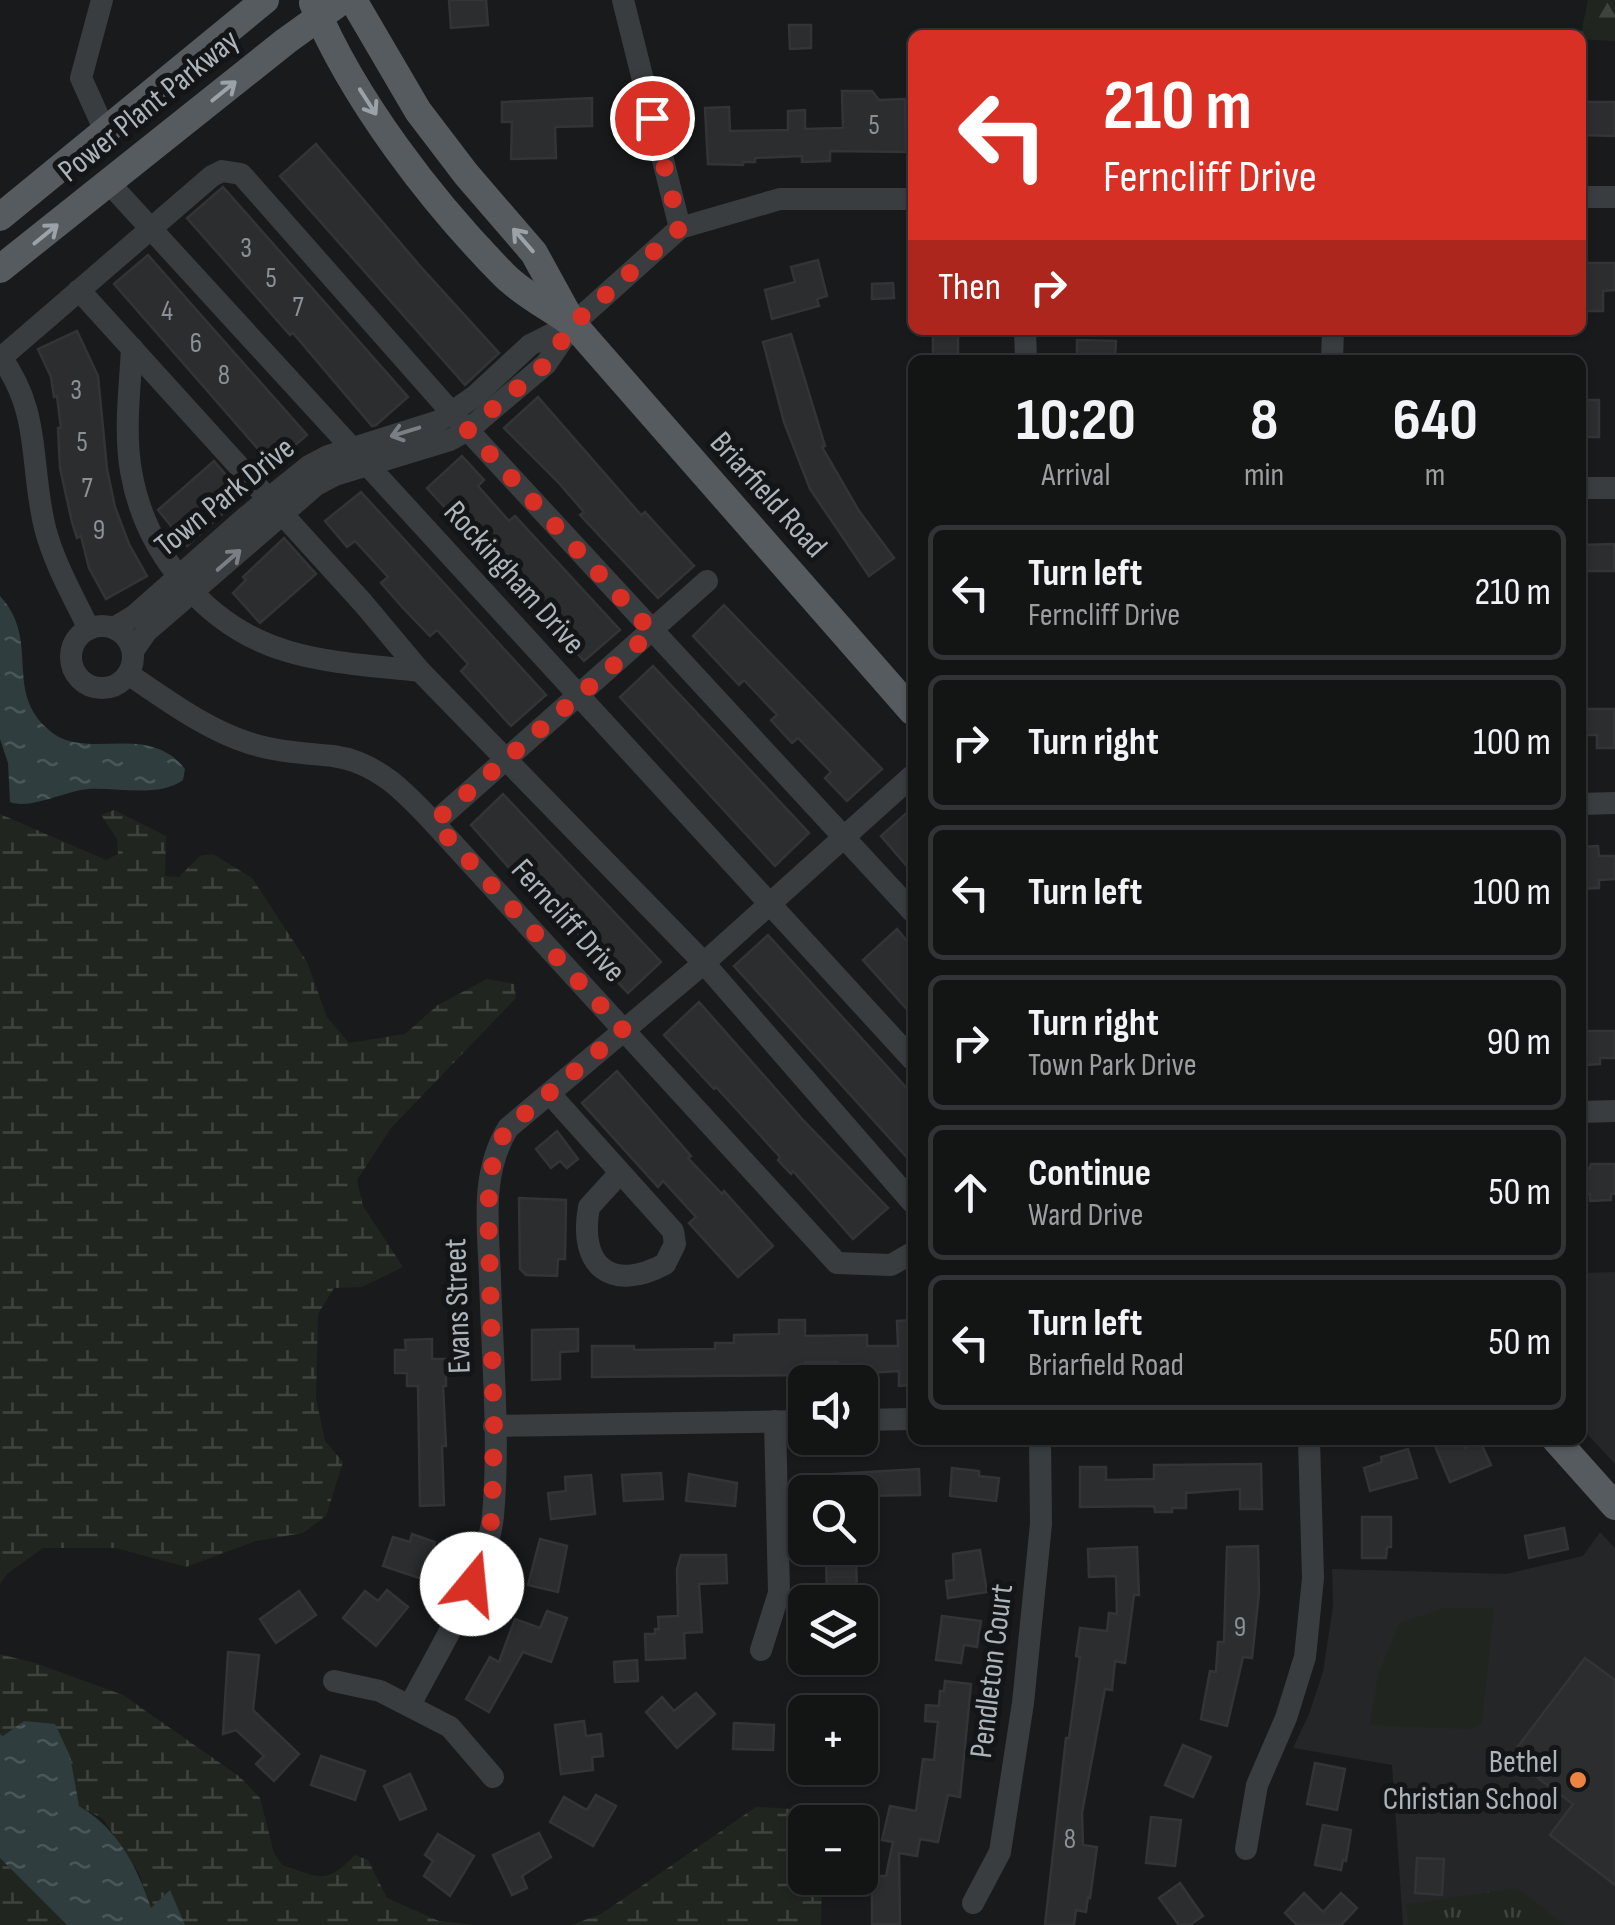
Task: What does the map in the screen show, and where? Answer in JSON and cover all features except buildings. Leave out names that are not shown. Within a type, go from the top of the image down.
[{"type":"main road","name":"Power Plant Parkway","points":[[0,217],[265,0]]},
{"type":"main road","name":"Power Plant Parkway","points":[[0,269],[109,183],[315,9],[343,0]]},
{"type":"main road","name":"Briarfield Road","points":[[353,0],[418,111],[534,253],[573,324],[908,706]]},
{"type":"main road","name":"Briarfield Road","points":[[315,9],[372,108],[433,193],[507,278],[573,324]]},
{"type":"main road","points":[[1560,1445],[1615,1506]]},
{"type":"street","points":[[102,0],[81,78],[105,130]]},
{"type":"street","points":[[624,0],[680,228],[780,199],[908,199]]},
{"type":"street","points":[[88,628],[46,531],[34,474],[31,415],[18,382],[1,356],[212,176],[231,171],[241,174],[652,632],[908,907]]},
{"type":"street","name":"Rockingham Drive","points":[[109,183],[908,1055]]},
{"type":"street","points":[[1586,197],[1615,197]]},
{"type":"street","name":"Town Park Drive","points":[[114,628],[185,584],[275,507],[309,466],[361,457],[429,424],[460,421],[530,346],[573,324],[680,228]]},
{"type":"street","points":[[79,290],[420,671],[704,963],[908,1197]]},
{"type":"street","points":[[132,348],[130,468],[138,503],[150,530],[185,584],[235,628],[288,652],[420,671]]},
{"type":"street","points":[[1586,488],[1615,488]]},
{"type":"street","points":[[434,822],[707,582]]},
{"type":"street","name":"Town Park Drive","points":[[130,662],[146,632],[185,584]]},
{"type":"street","points":[[88,628],[114,628],[122,633],[130,662],[112,686],[102,688],[82,681],[71,653],[74,643],[88,628]]},
{"type":"street","name":"Ferncliff Drive","points":[[130,662],[189,715],[248,743],[360,762],[394,784],[434,822],[837,1263],[891,1265],[908,1256]]},
{"type":"street","name":"Evans Street","points":[[410,1704],[472,1584],[492,1518],[489,1175],[494,1150],[508,1128],[704,963],[908,780]]},
{"type":"street","points":[[1586,804],[1615,803]]},
{"type":"street","points":[[550,1094],[673,1231],[672,1254],[654,1270],[609,1272],[590,1256],[589,1207],[620,1174]]},
{"type":"street","points":[[1586,1112],[1615,1112]]},
{"type":"street","points":[[878,1420],[908,1419]]},
{"type":"street","points":[[760,1650],[779,1593],[775,1421]]},
{"type":"street","points":[[494,1426],[788,1421]]},
{"type":"street","name":"Pendleton Court","points":[[972,1904],[1000,1852],[1022,1703],[1041,1524],[1040,1445]]},
{"type":"street","points":[[1246,1849],[1257,1785],[1286,1718],[1305,1657],[1313,1578],[1309,1445]]},
{"type":"street","points":[[334,1681],[380,1691],[450,1727],[493,1777]]},
{"type":"shaded area","points":[[1615,1272],[1615,1464],[1586,1433],[1586,1273]]},
{"type":"shaded area","points":[[1600,1532],[1615,1548],[1615,1925],[1403,1925],[1392,1765],[1293,1748],[1323,1672],[1333,1606],[1332,1569],[1506,1574],[1583,1556]]},
{"type":"green space","points":[[1588,0],[1615,0],[1615,41],[1586,39],[1586,30],[1582,30]]},
{"type":"green space","points":[[114,810],[166,836],[165,876],[179,877],[200,856],[213,854],[252,878],[307,962],[327,1017],[349,1043],[405,1034],[438,1005],[487,979],[514,984],[516,998],[391,1128],[357,1180],[363,1206],[403,1267],[362,1287],[334,1288],[318,1314],[316,1399],[325,1441],[343,1462],[326,1516],[303,1533],[256,1541],[186,1567],[116,1548],[43,1548],[7,1574],[0,1584],[0,814],[106,860],[118,854],[117,839],[101,815]]},
{"type":"green space","points":[[1444,1608],[1494,1608],[1482,1722],[1473,1729],[1370,1725],[1378,1675],[1399,1623]]},
{"type":"green space","points":[[0,1654],[123,1695],[240,1777],[260,1798],[274,1853],[282,1865],[322,1876],[336,1871],[355,1855],[368,1860],[387,1898],[439,1921],[474,1925],[167,1925],[151,1909],[139,1873],[103,1819],[79,1806],[30,1754],[0,1734]]},
{"type":"green space","points":[[756,1807],[788,1809],[788,1895],[822,1895],[821,1925],[571,1925],[601,1914]]},
{"type":"green space","points":[[0,1858],[67,1925],[0,1925]]},
{"type":"green space","points":[[1518,1888],[1565,1925],[1408,1925],[1406,1904]]},
{"type":"water","points":[[0,596],[19,632],[25,685],[38,719],[69,741],[155,748],[171,755],[185,769],[183,780],[162,789],[88,789],[27,804],[10,802],[8,763],[0,739]]},
{"type":"water","points":[[24,1721],[55,1724],[70,1756],[79,1806],[115,1837],[139,1877],[151,1908],[170,1890],[185,1925],[67,1925],[0,1858],[0,1734],[3,1736]]},
{"type":"place","name":"Bethel Christian School","points":[[1578,1780]]},
{"type":"route","points":[[472,1584],[492,1518],[494,1426],[488,1206],[494,1150],[508,1128],[623,1030],[434,822],[652,632],[468,430],[546,364],[573,324],[680,228],[652,118]]}]
